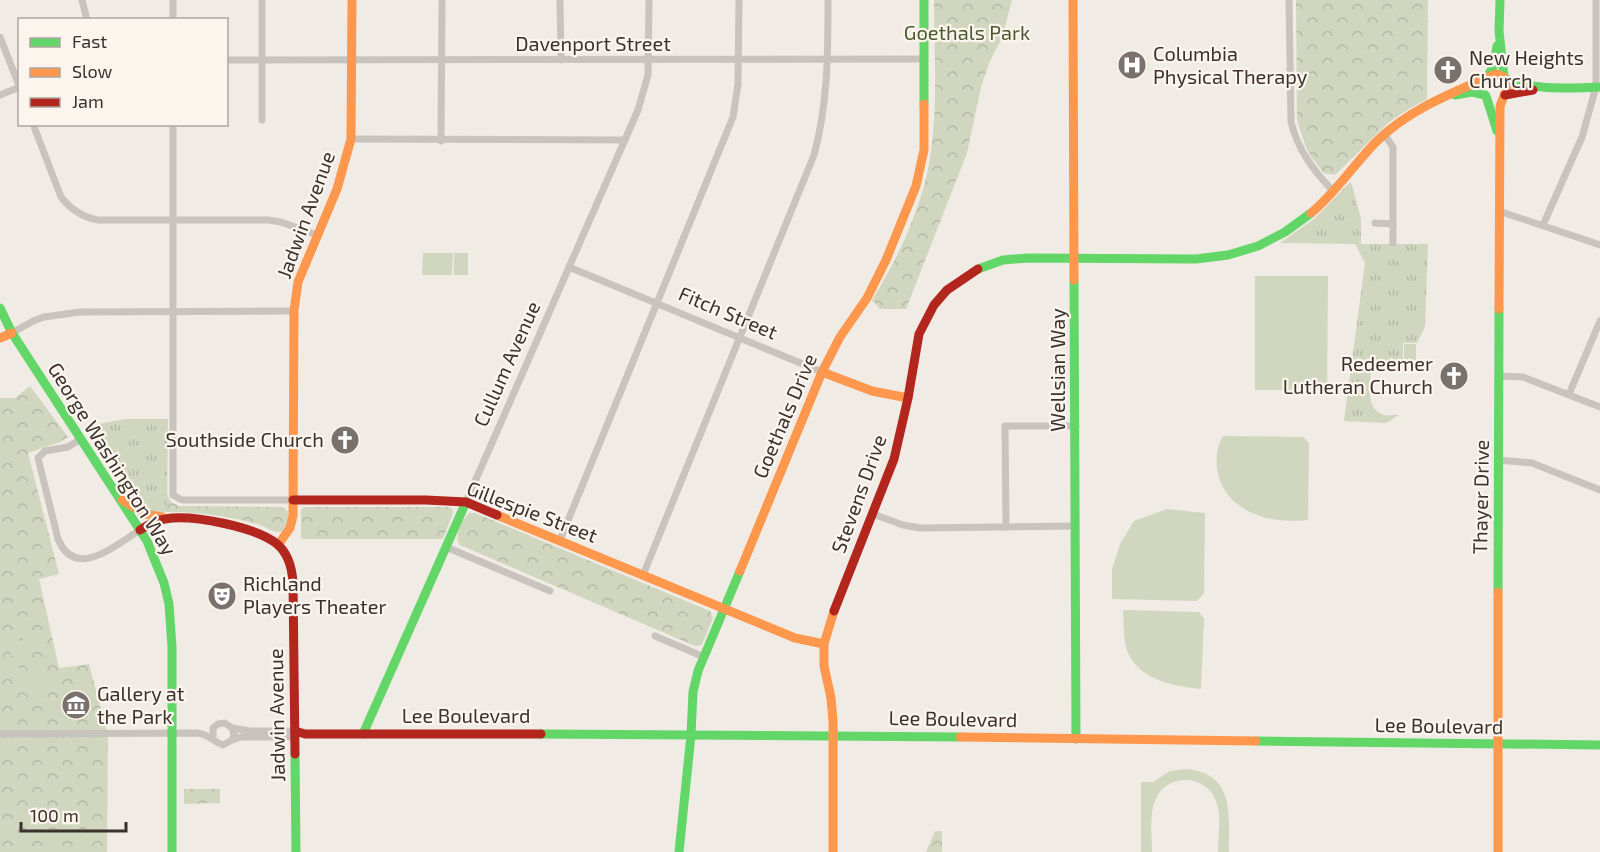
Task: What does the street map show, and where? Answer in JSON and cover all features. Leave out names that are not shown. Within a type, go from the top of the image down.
[{"type":"street","points":[[81,0],[86,18]]},
{"type":"street","points":[[173,0],[173,18]]},
{"type":"street","points":[[262,0],[262,120]]},
{"type":"street","name":"Jadwin Avenue","points":[[296,852],[298,734],[293,579],[286,555],[278,545],[292,526],[294,311],[298,282],[340,180],[351,139],[352,0]]},
{"type":"street","points":[[441,141],[442,0]]},
{"type":"street","points":[[560,0],[561,60]]},
{"type":"street","name":"Cullum Avenue","points":[[363,734],[646,89],[649,60],[649,0]]},
{"type":"street","points":[[560,540],[733,117],[737,96],[739,0]]},
{"type":"street","points":[[643,575],[814,155],[826,101],[828,0]]},
{"type":"street","name":"Goethals Drive","points":[[679,852],[693,692],[704,657],[822,372],[840,337],[876,282],[916,186],[924,150],[924,0]]},
{"type":"street","name":"Wellsian Way","points":[[1074,0],[1076,739]]},
{"type":"street","points":[[1290,0],[1291,122],[1305,157],[1333,191]]},
{"type":"street","points":[[1485,96],[1482,87],[1494,65],[1499,32],[1500,0]]},
{"type":"street","points":[[1543,225],[1582,137],[1598,87],[1596,0]]},
{"type":"street","points":[[1499,32],[1508,89],[1505,96]]},
{"type":"street","points":[[0,37],[18,84]]},
{"type":"street","name":"Davenport Street","points":[[228,60],[924,59]]},
{"type":"street","points":[[1424,106],[1496,74],[1518,84],[1598,87]]},
{"type":"street","points":[[0,95],[18,87]]},
{"type":"street","points":[[1424,106],[1466,93],[1496,100],[1520,91],[1553,87]]},
{"type":"street","name":"Thayer Drive","points":[[1485,96],[1499,142]]},
{"type":"street","name":"Thayer Drive","points":[[1498,852],[1499,142],[1500,106],[1505,96]]},
{"type":"street","name":"Stevens Drive","points":[[833,852],[834,735],[831,698],[824,666],[824,644],[831,619],[894,459],[919,334],[934,305],[955,283],[974,271],[1003,260],[1197,259],[1239,252],[1266,242],[1293,227],[1315,210],[1384,134],[1424,106]]},
{"type":"street","points":[[34,126],[61,197],[67,205],[80,214],[98,219],[268,219],[317,235]]},
{"type":"street","points":[[173,126],[173,311]]},
{"type":"street","points":[[1384,134],[1393,147],[1393,243]]},
{"type":"street","points":[[351,139],[625,140]]},
{"type":"street","points":[[1499,211],[1600,245]]},
{"type":"street","points":[[1375,223],[1393,224]]},
{"type":"street","name":"Fitch Street","points":[[569,267],[822,372],[872,391],[908,398]]},
{"type":"street","name":"George Washington Way","points":[[0,308],[12,333],[140,530],[158,563],[165,582],[171,614],[172,852]]},
{"type":"street","name":"Gillespie Street","points":[[173,311],[172,492],[175,498],[182,500],[466,502],[795,638],[824,644]]},
{"type":"street","points":[[0,338],[33,321],[67,313],[294,311]]},
{"type":"street","points":[[1569,394],[1600,321]]},
{"type":"street","points":[[1499,376],[1523,377],[1600,407]]},
{"type":"street","points":[[1006,527],[1005,426],[1076,426]]},
{"type":"street","points":[[81,439],[68,447],[45,451],[38,458],[58,539],[63,550],[76,558],[90,559],[158,520],[168,518]]},
{"type":"street","points":[[1498,460],[1532,463],[1600,490]]},
{"type":"street","points":[[117,496],[145,514],[249,530],[267,537],[278,545]]},
{"type":"street","points":[[873,514],[903,525],[920,528],[1075,526]]},
{"type":"street","points":[[446,546],[550,591]]},
{"type":"street","points":[[655,636],[704,657]]},
{"type":"street","name":"Lee Boulevard","points":[[213,739],[212,732],[218,724],[225,723],[232,728],[250,731],[298,734]]},
{"type":"street","points":[[232,728],[234,734],[232,740]]},
{"type":"street","name":"Lee Boulevard","points":[[0,734],[201,733],[222,744],[246,737],[363,734],[834,735],[1600,745]]},
{"type":"green space","name":"Goethals Park","points":[[934,0],[1012,0],[1002,38],[989,63],[981,87],[967,153],[906,309],[880,309],[872,300],[901,247],[917,209],[928,170],[934,114]]},
{"type":"green space","points":[[1296,0],[1428,0],[1427,99],[1388,123],[1335,175],[1324,173],[1311,157],[1297,120]]},
{"type":"green space","points":[[1350,182],[1361,219],[1361,244],[1428,244],[1425,327],[1417,343],[1403,343],[1403,372],[1371,370],[1370,395],[1374,407],[1384,415],[1399,415],[1386,423],[1344,421],[1365,263],[1355,244],[1280,243],[1314,219]]},
{"type":"green space","points":[[423,253],[453,253],[452,275],[422,275]]},
{"type":"green space","points":[[454,253],[468,253],[468,275],[454,275]]},
{"type":"green space","points":[[1255,276],[1328,276],[1327,390],[1255,390]]},
{"type":"green space","points":[[1404,344],[1416,344],[1416,360],[1404,360]]},
{"type":"green space","points":[[30,386],[68,437],[28,453],[59,574],[39,579],[59,668],[89,664],[108,736],[107,852],[0,852],[0,398],[15,398]]},
{"type":"green space","points":[[125,419],[168,419],[167,512],[156,514],[141,509],[88,426]]},
{"type":"green space","points":[[1223,436],[1303,437],[1309,443],[1308,520],[1278,520],[1264,517],[1238,505],[1221,483],[1217,468],[1217,452]]},
{"type":"green space","points":[[167,494],[171,502],[179,506],[283,507],[288,512],[288,521],[284,531],[277,532],[257,524],[225,517],[188,512],[167,512]]},
{"type":"green space","points":[[304,507],[448,507],[453,513],[443,539],[301,539],[301,510]]},
{"type":"green space","points":[[1167,509],[1205,513],[1204,593],[1197,601],[1112,599],[1112,570],[1120,544],[1134,521]]},
{"type":"green space","points":[[469,513],[475,513],[710,611],[713,618],[703,642],[695,646],[460,545],[458,533]]},
{"type":"green space","points":[[1123,610],[1199,612],[1204,619],[1201,689],[1170,684],[1141,670],[1126,648]]},
{"type":"green space","points":[[31,626],[37,650],[26,653],[20,628]]},
{"type":"green space","points":[[17,629],[22,654],[11,656],[5,632]]},
{"type":"green space","points":[[40,663],[45,688],[34,690],[29,666]]},
{"type":"green space","points":[[25,667],[30,691],[19,693],[14,669]]},
{"type":"green space","points":[[1186,769],[1202,772],[1213,778],[1221,787],[1228,811],[1229,852],[1218,852],[1219,813],[1211,792],[1204,785],[1186,780],[1167,785],[1160,792],[1152,813],[1152,852],[1141,852],[1141,782],[1153,782],[1170,771]]},
{"type":"green space","points":[[184,789],[220,789],[220,803],[184,804]]},
{"type":"green space","points":[[935,831],[942,831],[942,852],[926,852]]},
{"type":"traffic: fast","points":[[924,0],[924,104]]},
{"type":"traffic: fast","points":[[1500,0],[1499,31],[1504,77]]},
{"type":"traffic: fast","points":[[1488,76],[1494,65],[1497,46]]},
{"type":"traffic: fast","points":[[1506,79],[1540,87],[1600,87]]},
{"type":"traffic: fast","points":[[1455,95],[1472,92],[1485,95]]},
{"type":"traffic: fast","points":[[1486,96],[1497,131]]},
{"type":"traffic: fast","points":[[978,269],[1003,260],[1028,258],[1196,259],[1228,255],[1258,246],[1285,232],[1311,213]]},
{"type":"traffic: fast","points":[[1074,280],[1076,739]]},
{"type":"traffic: fast","points":[[0,308],[12,333],[147,541],[164,583],[169,604],[172,647],[172,852]]},
{"type":"traffic: fast","points":[[1498,592],[1499,309]]},
{"type":"traffic: fast","points":[[363,734],[466,502]]},
{"type":"traffic: fast","points":[[679,852],[693,692],[698,671],[740,571]]},
{"type":"traffic: fast","points":[[541,734],[960,737]]},
{"type":"traffic: fast","points":[[1256,741],[1600,745]]},
{"type":"traffic: fast","points":[[295,754],[296,852]]},
{"type":"traffic: slow","points":[[278,545],[290,528],[293,516],[294,311],[298,282],[337,189],[351,139],[352,0]]},
{"type":"traffic: slow","points":[[1073,0],[1074,280]]},
{"type":"traffic: slow","points":[[1311,213],[1328,198],[1376,142],[1403,120],[1433,102],[1496,74],[1504,77],[1508,85],[1500,106],[1499,309]]},
{"type":"traffic: slow","points":[[740,571],[822,372],[840,337],[867,298],[886,260],[916,186],[924,150],[924,104]]},
{"type":"traffic: slow","points":[[0,338],[12,333]]},
{"type":"traffic: slow","points":[[822,372],[872,391],[908,398]]},
{"type":"traffic: slow","points":[[122,500],[145,514],[162,517]]},
{"type":"traffic: slow","points":[[497,515],[795,638],[824,644]]},
{"type":"traffic: slow","points":[[1498,592],[1498,852]]},
{"type":"traffic: slow","points":[[833,852],[833,721],[824,666],[824,644],[834,611]]},
{"type":"traffic: slow","points":[[960,737],[1256,741]]},
{"type":"traffic: jam","points":[[1505,95],[1533,90]]},
{"type":"traffic: jam","points":[[834,611],[894,459],[919,334],[934,305],[947,290],[978,269]]},
{"type":"traffic: jam","points":[[293,500],[466,502],[497,515]]},
{"type":"traffic: jam","points":[[140,530],[165,519],[207,520],[254,532],[277,544],[284,552],[293,582],[295,754]]},
{"type":"traffic: jam","points":[[295,731],[305,734],[541,734]]},
{"type":"place","name":"Columbia Physical Therapy","points":[[1132,65]]},
{"type":"place","name":"New Heights Church","points":[[1448,70]]},
{"type":"place","name":"Redeemer Lutheran Church","points":[[1454,376]]},
{"type":"place","name":"Southside Church","points":[[345,440]]},
{"type":"place","name":"Richland Players Theater","points":[[222,596]]},
{"type":"place","name":"Gallery at the Park","points":[[76,705]]}]
